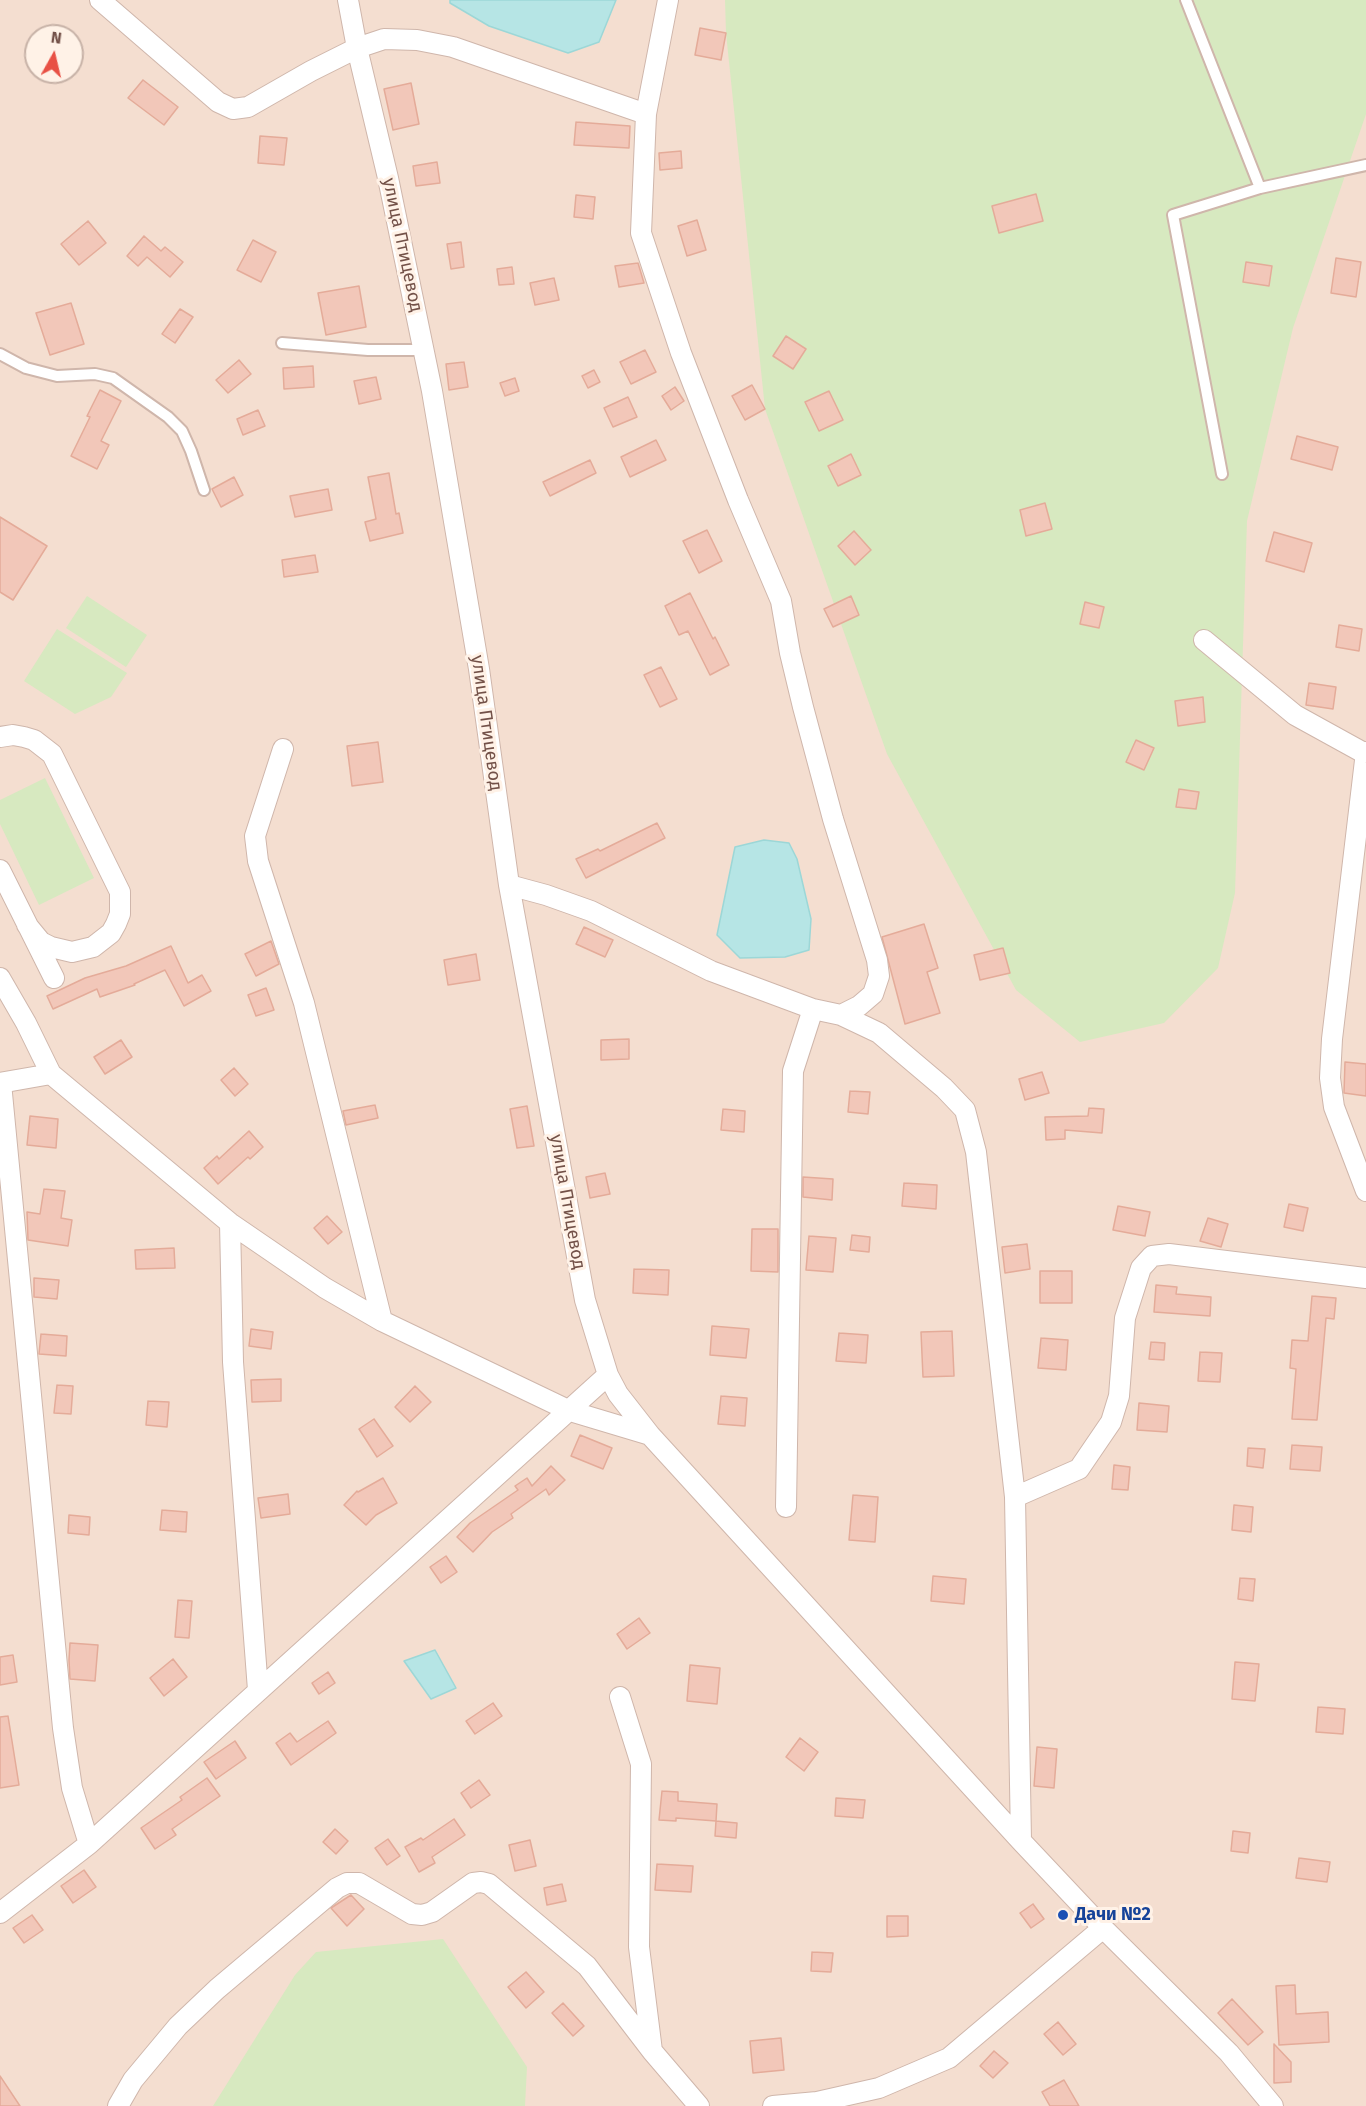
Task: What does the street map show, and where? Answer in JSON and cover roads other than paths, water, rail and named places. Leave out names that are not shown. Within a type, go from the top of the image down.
[{"type":"street","points":[[100,0],[218,102],[233,109],[248,107],[311,71],[357,48],[384,39],[417,40],[453,47],[646,114]]},
{"type":"street","name":"улица Птицевод","points":[[348,0],[424,350],[479,669],[508,885],[585,1300],[608,1375],[618,1394],[650,1435],[1021,1841],[1103,1928],[1229,2053],[1273,2106]]},
{"type":"street","points":[[668,0],[646,114],[641,233],[681,353],[738,500],[781,601],[790,653],[806,718],[877,960],[879,976],[873,994],[859,1006],[841,1015]]},
{"type":"street","points":[[1204,640],[1295,715],[1365,752],[1332,1039],[1330,1078],[1334,1107],[1366,1191]]},
{"type":"street","points":[[0,737],[13,735],[34,740],[52,754],[120,892],[121,903],[116,924],[111,933],[93,947],[72,952],[51,948],[41,942],[27,925]]},
{"type":"street","points":[[283,749],[255,836],[258,861],[304,1002],[382,1321]]},
{"type":"street","points":[[0,870],[54,978]]},
{"type":"street","points":[[508,885],[591,910],[711,971],[813,1009],[841,1015],[879,1033],[937,1082],[964,1110],[976,1152],[1015,1497],[1021,1841]]},
{"type":"street","points":[[0,978],[26,1023],[51,1074],[230,1223],[325,1288],[382,1321],[570,1411],[650,1435]]},
{"type":"street","points":[[786,1507],[793,1071],[813,1009]]},
{"type":"street","points":[[51,1074],[1,1083],[63,1728],[72,1788],[89,1844]]},
{"type":"street","points":[[230,1223],[232,1362],[258,1690]]},
{"type":"street","points":[[1015,1497],[1079,1469],[1111,1422],[1119,1396],[1125,1318],[1141,1268],[1152,1256],[1169,1254],[1366,1278]]},
{"type":"street","points":[[0,1913],[89,1844],[608,1375]]},
{"type":"street","points":[[620,1697],[641,1764],[639,1947],[652,2051]]},
{"type":"street","points":[[118,2106],[133,2080],[178,2026],[337,1888],[347,1883],[359,1883],[412,1914],[422,1915],[432,1912],[473,1883],[481,1882],[489,1884],[587,1966],[652,2051],[699,2106]]},
{"type":"street","points":[[773,2106],[818,2102],[879,2088],[949,2058],[1103,1928]]},
{"type":"lane","points":[[1186,0],[1260,188]]},
{"type":"lane","points":[[1222,474],[1173,215],[1260,188],[1366,165]]},
{"type":"lane","points":[[282,343],[368,350],[424,350]]},
{"type":"lane","points":[[0,354],[26,368],[57,376],[95,374],[112,378],[168,417],[182,431],[204,490]]},
{"type":"water","points":[[450,0],[616,0],[599,42],[568,53],[489,26],[450,3]]},
{"type":"water","points":[[764,840],[789,843],[797,859],[811,919],[809,950],[785,957],[740,958],[717,935],[735,847]]},
{"type":"water","points":[[435,1650],[456,1688],[431,1699],[404,1661]]},
{"type":"place","name":"Дачи №2","points":[[1063,1915]]}]
